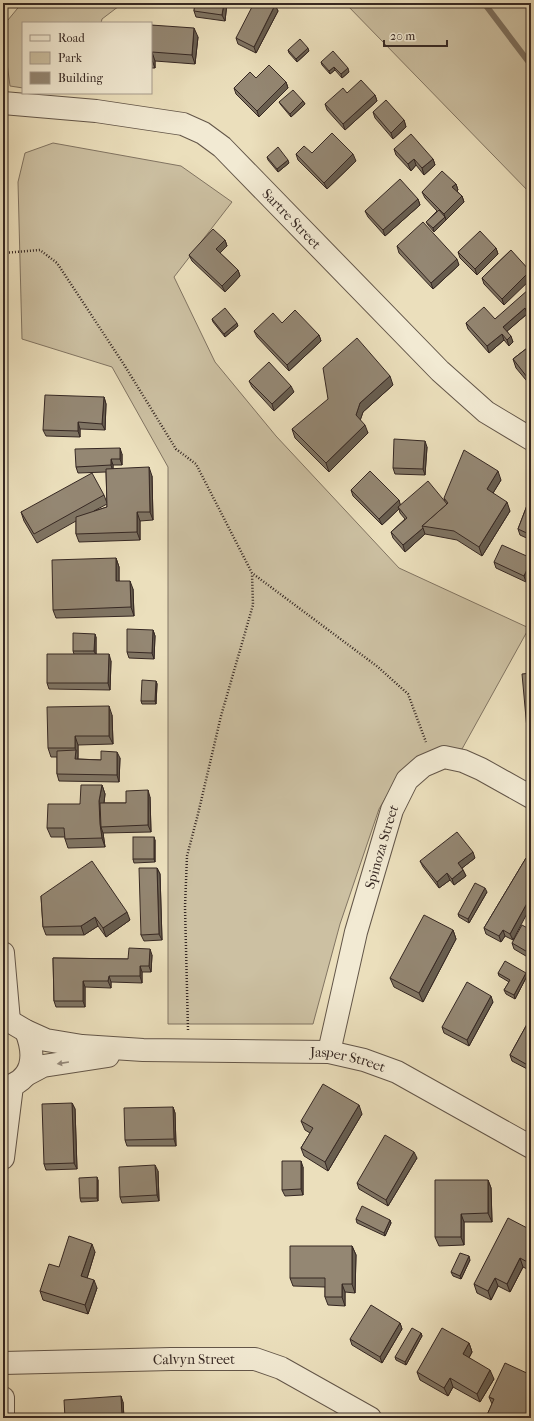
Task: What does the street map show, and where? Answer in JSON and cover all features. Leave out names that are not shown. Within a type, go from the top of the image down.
[{"type":"street","name":"Sartre Street","points":[[3,103],[96,111],[183,124],[203,133],[222,146],[440,371],[486,412],[531,438]]},
{"type":"street","name":"Spinoza Street","points":[[329,1052],[356,932],[392,810],[407,780],[423,766],[444,757],[462,760],[531,797]]},
{"type":"street","points":[[3,953],[13,1024],[31,1043],[32,1054],[31,1065],[14,1083],[3,1158]]},
{"type":"street","name":"Jasper Street","points":[[13,1024],[46,1040],[82,1046],[143,1050],[329,1052],[364,1060],[397,1072],[531,1147]]},
{"type":"street","name":"Jasper Street","points":[[14,1083],[43,1066],[143,1050]]},
{"type":"street","name":"Calvyn Street","points":[[3,1363],[171,1359],[254,1359],[281,1368],[370,1418]]},
{"type":"street","points":[[3,1398],[3,1418]]},
{"type":"path","points":[[3,253],[40,250],[57,263],[123,363],[176,449],[196,464],[252,573],[253,605],[221,716],[187,856],[185,907],[188,1050]]},
{"type":"path","points":[[252,573],[378,667],[408,694],[433,762]]},
{"type":"green space","points":[[22,3],[123,3],[102,19],[101,22],[22,22],[22,88],[10,86],[3,26]]},
{"type":"green space","points":[[345,3],[531,3],[531,194]]},
{"type":"green space","points":[[53,143],[181,166],[232,202],[174,277],[215,362],[276,436],[399,568],[529,628],[462,749],[441,749],[417,757],[400,773],[379,809],[340,924],[313,1024],[168,1024],[168,467],[112,367],[22,339],[18,182],[25,153]]},
{"type":"building","points":[[195,3],[224,3],[222,15],[194,11]]},
{"type":"building","points":[[254,3],[272,3],[275,5],[254,47],[236,38]]},
{"type":"building","points":[[152,25],[194,28],[192,55],[152,52]]},
{"type":"building","points":[[300,39],[308,48],[296,59],[288,50]]},
{"type":"building","points":[[333,51],[348,68],[341,74],[334,67],[329,71],[321,62]]},
{"type":"building","points":[[269,65],[286,82],[257,111],[234,88],[250,72],[256,78]]},
{"type":"building","points":[[361,80],[375,95],[343,124],[325,104],[343,88],[347,93]]},
{"type":"building","points":[[293,90],[303,101],[290,114],[279,102]]},
{"type":"building","points":[[386,100],[404,120],[391,133],[373,112]]},
{"type":"building","points":[[332,133],[353,154],[324,183],[296,154],[304,146],[312,153]]},
{"type":"building","points":[[411,134],[433,159],[422,168],[414,159],[408,164],[394,149]]},
{"type":"building","points":[[278,147],[288,160],[277,169],[267,157]]},
{"type":"building","points":[[442,171],[456,184],[452,187],[462,196],[444,214],[422,192]]},
{"type":"building","points":[[400,179],[418,199],[383,230],[365,211]]},
{"type":"building","points":[[439,210],[445,217],[433,228],[426,222]]},
{"type":"building","points":[[423,222],[457,259],[431,283],[397,246]]},
{"type":"building","points":[[213,229],[225,240],[216,249],[238,270],[222,286],[189,255]]},
{"type":"building","points":[[480,231],[496,248],[475,269],[458,252]]},
{"type":"building","points":[[511,250],[530,271],[502,299],[482,278]]},
{"type":"building","points":[[529,289],[531,292],[531,315],[525,308],[503,327],[511,336],[507,340],[502,334],[487,346],[466,323],[484,307],[495,319]]},
{"type":"building","points":[[225,308],[237,323],[224,334],[212,319]]},
{"type":"building","points":[[295,310],[319,335],[287,365],[254,331],[273,313],[282,323]]},
{"type":"building","points":[[357,338],[390,376],[360,403],[356,415],[365,425],[326,463],[292,429],[328,399],[323,368]]},
{"type":"building","points":[[531,345],[531,374],[527,377],[513,359]]},
{"type":"building","points":[[269,362],[291,386],[272,404],[249,381]]},
{"type":"building","points":[[45,395],[104,397],[102,424],[78,422],[78,431],[43,430]]},
{"type":"building","points":[[394,439],[425,441],[423,469],[393,468]]},
{"type":"building","points":[[120,448],[120,459],[111,459],[111,465],[76,467],[75,449]]},
{"type":"building","points":[[464,450],[498,471],[487,489],[507,502],[479,547],[454,531],[422,526],[448,503],[444,498]]},
{"type":"building","points":[[149,467],[150,512],[137,512],[137,532],[76,534],[76,517],[107,507],[106,469]]},
{"type":"building","points":[[370,471],[399,500],[379,519],[351,490]]},
{"type":"building","points":[[92,473],[104,495],[34,534],[21,512]]},
{"type":"building","points":[[428,481],[447,504],[403,545],[391,532],[407,518],[398,507]]},
{"type":"building","points":[[531,495],[531,535],[518,529]]},
{"type":"building","points":[[502,545],[531,558],[524,576],[494,562]]},
{"type":"building","points":[[116,558],[116,581],[130,581],[131,607],[53,610],[52,560]]},
{"type":"building","points":[[531,603],[531,610],[528,609]]},
{"type":"building","points":[[127,629],[153,630],[152,653],[127,652]]},
{"type":"building","points":[[73,633],[95,634],[94,651],[73,651]]},
{"type":"building","points":[[47,654],[109,654],[108,683],[47,683]]},
{"type":"building","points":[[531,673],[531,750],[529,751],[522,674]]},
{"type":"building","points":[[142,680],[156,681],[155,701],[141,701]]},
{"type":"building","points":[[109,706],[109,736],[75,736],[75,748],[48,748],[47,707]]},
{"type":"building","points":[[76,750],[75,759],[101,760],[101,751],[117,752],[117,775],[57,774],[57,751]]},
{"type":"building","points":[[81,785],[102,785],[99,801],[102,838],[65,839],[64,828],[47,828],[48,804],[80,804]]},
{"type":"building","points":[[148,790],[148,825],[101,827],[100,803],[126,803],[126,791]]},
{"type":"building","points":[[457,832],[473,852],[458,863],[463,870],[452,879],[447,873],[437,882],[420,861]]},
{"type":"building","points":[[133,837],[154,837],[154,859],[133,859]]},
{"type":"building","points":[[526,858],[531,860],[531,896],[510,934],[503,930],[499,936],[484,928]]},
{"type":"building","points":[[92,861],[127,912],[103,928],[95,917],[81,926],[43,927],[41,896]]},
{"type":"building","points":[[139,868],[157,868],[159,934],[141,935]]},
{"type":"building","points":[[475,883],[485,888],[468,919],[458,914]]},
{"type":"building","points":[[424,915],[453,930],[419,993],[390,978]]},
{"type":"building","points":[[522,925],[531,930],[531,954],[512,943]]},
{"type":"building","points":[[129,948],[150,949],[149,966],[140,966],[140,976],[109,976],[108,981],[83,981],[83,1001],[54,1001],[53,958],[128,959]]},
{"type":"building","points":[[505,961],[526,973],[514,995],[504,990],[510,980],[498,973]]},
{"type":"building","points":[[467,982],[491,996],[467,1040],[442,1027]]},
{"type":"building","points":[[531,1017],[531,1067],[510,1055]]},
{"type":"building","points":[[323,1084],[359,1105],[325,1162],[301,1148],[313,1128],[301,1121]]},
{"type":"building","points":[[72,1103],[74,1163],[44,1164],[42,1104]]},
{"type":"building","points":[[173,1107],[174,1139],[125,1140],[124,1108]]},
{"type":"building","points":[[385,1135],[414,1152],[386,1200],[357,1183]]},
{"type":"building","points":[[282,1161],[301,1161],[301,1189],[282,1190]]},
{"type":"building","points":[[155,1165],[157,1195],[120,1197],[119,1167]]},
{"type":"building","points":[[97,1177],[97,1198],[80,1198],[79,1178]]},
{"type":"building","points":[[435,1180],[488,1180],[488,1213],[461,1214],[461,1237],[435,1237]]},
{"type":"building","points":[[362,1206],[390,1220],[384,1233],[356,1219]]},
{"type":"building","points":[[508,1218],[531,1230],[531,1264],[520,1258],[507,1284],[495,1278],[488,1291],[474,1284]]},
{"type":"building","points":[[69,1236],[92,1244],[81,1276],[94,1280],[85,1305],[40,1291],[49,1264],[59,1267]]},
{"type":"building","points":[[290,1246],[352,1246],[352,1284],[342,1284],[342,1297],[325,1297],[325,1278],[290,1278]]},
{"type":"building","points":[[460,1253],[469,1256],[460,1276],[451,1272]]},
{"type":"building","points":[[371,1305],[400,1323],[380,1357],[350,1339]]},
{"type":"building","points":[[412,1328],[421,1333],[405,1362],[395,1357]]},
{"type":"building","points":[[442,1328],[469,1343],[463,1354],[490,1370],[477,1394],[450,1378],[444,1388],[417,1372]]},
{"type":"building","points":[[505,1363],[531,1375],[531,1403],[524,1418],[494,1418],[487,1415],[494,1399],[489,1397]]},
{"type":"building","points":[[121,1396],[122,1415],[100,1418],[65,1418],[64,1400]]},
{"type":"waterway","points":[[484,3],[531,65]]}]
